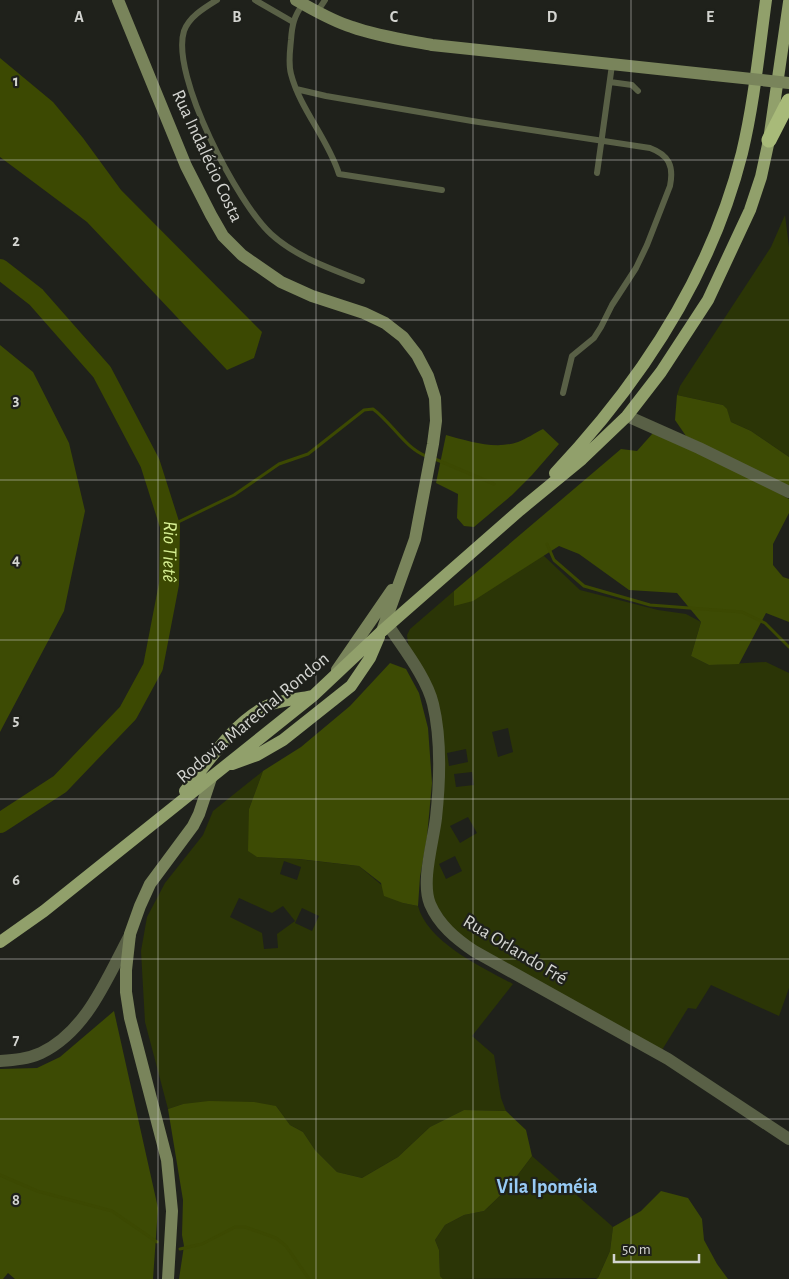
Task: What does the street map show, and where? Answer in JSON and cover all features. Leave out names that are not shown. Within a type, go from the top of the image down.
[{"type":"highway","points":[[769,140],[789,102]]},
{"type":"main road","name":"Rodovia Marechal Rondon","points":[[520,510],[572,455],[630,385],[672,321],[709,250],[722,218],[742,152],[751,109],[766,0]]},
{"type":"main road","name":"Rodovia Marechal Rondon","points":[[0,942],[44,911],[245,749],[314,696],[385,628],[520,510],[582,459],[627,416],[661,372],[708,300],[750,210],[761,177],[769,140],[789,2]]},
{"type":"main road","points":[[225,767],[257,754],[283,740],[351,686],[370,658],[385,628]]},
{"type":"main road","points":[[172,808],[235,730],[253,714],[271,704],[314,696]]},
{"type":"main road","points":[[235,730],[236,742],[245,749],[257,754]]},
{"type":"street","name":"Rua Indalécio Costa","points":[[118,0],[186,166],[223,236],[248,259],[281,282],[312,296],[364,312],[385,323],[403,338],[418,355],[428,376],[435,398],[436,414],[433,444],[414,540],[385,628]]},
{"type":"street","points":[[299,2],[353,28],[391,38],[432,45],[789,83]]},
{"type":"street","points":[[627,416],[699,448],[789,492]]},
{"type":"street","name":"Rua Indalécio Costa","points":[[329,682],[402,576]]},
{"type":"street","name":"Rua Orlando Fré","points":[[385,628],[426,686],[433,704],[440,779],[433,846],[427,874],[427,889],[430,904],[446,929],[457,940],[474,951],[668,1059],[789,1139]]},
{"type":"street","points":[[0,1061],[21,1060],[61,1042],[85,1016],[130,934],[150,884],[193,826],[211,778]]},
{"type":"street","points":[[130,934],[126,992],[130,1018],[167,1160],[172,1211],[168,1279]]},
{"type":"lane","points":[[216,0],[205,7],[189,22],[184,34],[183,48],[191,89],[220,160],[237,191],[270,234],[292,249],[326,267],[362,281]]},
{"type":"lane","points":[[255,0],[293,22]]},
{"type":"lane","points":[[317,12],[325,0]]},
{"type":"lane","points":[[299,2],[293,22],[289,58],[291,73],[296,89],[335,160],[339,174],[442,190]]},
{"type":"lane","points":[[597,173],[612,65]]},
{"type":"lane","points":[[610,82],[632,85],[638,91]]},
{"type":"lane","points":[[296,89],[326,96],[472,121],[650,148],[661,152],[667,158],[672,176],[636,268],[612,305],[594,338],[572,356],[563,393]]},
{"type":"shaded area","points":[[0,58],[53,102],[83,138],[121,190],[262,332],[254,358],[227,370],[87,222],[0,157]]},
{"type":"shaded area","points":[[785,215],[789,247],[789,457],[751,431],[731,422],[723,405],[677,395],[680,386],[771,247]]},
{"type":"shaded area","points":[[0,345],[33,372],[69,443],[85,511],[64,611],[0,732]]},
{"type":"shaded area","points":[[677,395],[723,405],[727,409],[731,422],[751,431],[789,457],[789,487],[686,436],[675,420]]},
{"type":"shaded area","points":[[543,429],[559,444],[512,495],[474,527],[464,526],[457,518],[458,494],[436,483],[446,435],[482,444],[500,445],[518,442]]},
{"type":"shaded area","points":[[653,433],[732,468],[789,499],[789,513],[773,544],[773,565],[783,577],[789,579],[789,622],[766,613],[739,664],[709,665],[691,656],[701,622],[677,593],[629,590],[579,554],[559,546],[473,601],[454,606],[454,591],[621,449],[637,451]]},
{"type":"shaded area","points":[[543,555],[580,590],[658,610],[686,614],[701,622],[691,656],[709,665],[766,662],[789,673],[789,988],[779,1016],[711,985],[696,1009],[688,1008],[662,1050],[458,936],[434,903],[431,889],[444,742],[408,643],[407,635],[410,629],[454,591],[454,606]],"holes":[[[508,728],[513,752],[498,757],[492,732]],[[466,749],[468,762],[449,766],[447,753]],[[472,772],[474,785],[456,787],[454,774]],[[468,817],[477,833],[460,843],[450,826]],[[455,856],[462,871],[446,879],[439,864]]]},
{"type":"shaded area","points":[[390,663],[406,669],[419,693],[428,728],[432,783],[418,906],[384,896],[381,883],[359,866],[299,859],[257,857],[248,851],[249,809],[263,771],[301,747],[350,706]]},
{"type":"shaded area","points":[[263,771],[249,809],[258,857],[359,866],[403,903],[418,906],[423,919],[444,942],[472,962],[513,984],[472,1036],[494,1055],[501,1098],[506,1111],[464,1110],[430,1127],[398,1157],[362,1178],[337,1172],[315,1150],[303,1132],[290,1125],[276,1106],[183,1104],[168,1109],[145,1022],[141,951],[147,917],[165,883],[203,835],[213,811]],"holes":[[[284,861],[301,867],[297,880],[280,874]],[[239,898],[272,913],[283,906],[295,921],[277,934],[278,948],[264,949],[262,933],[230,917]],[[302,908],[319,916],[312,931],[295,923]]]},
{"type":"shaded area","points":[[114,1011],[158,1208],[153,1279],[15,1279],[8,1273],[3,1279],[0,1279],[0,1069],[37,1068],[60,1057]]},
{"type":"shaded area","points":[[209,1101],[254,1102],[276,1106],[290,1125],[303,1132],[315,1150],[337,1172],[362,1178],[398,1157],[430,1127],[464,1110],[506,1111],[526,1130],[532,1156],[507,1189],[484,1211],[464,1215],[445,1225],[435,1240],[439,1250],[440,1276],[443,1279],[179,1279],[184,1246],[182,1235],[183,1200],[168,1109],[183,1104]]},
{"type":"shaded area","points":[[532,1156],[613,1227],[610,1251],[598,1278],[443,1279],[440,1276],[439,1250],[435,1240],[445,1225],[464,1215],[484,1211],[507,1189]]},
{"type":"shaded area","points":[[661,1191],[688,1198],[702,1219],[704,1240],[717,1264],[728,1279],[596,1279],[610,1251],[613,1227],[641,1211]]},
{"type":"waterway","name":"Rio Tietê","points":[[0,269],[36,297],[102,372],[150,463],[170,526],[169,584],[153,667],[128,713],[60,784],[0,823]]},
{"type":"waterway","points":[[170,526],[234,495],[279,464],[308,454],[364,410],[373,409],[405,441],[426,456]]},
{"type":"waterway","points":[[435,459],[494,484]]},
{"type":"waterway","points":[[547,544],[554,560],[584,586],[650,605],[742,612],[765,623],[789,647]]},
{"type":"waterway","points":[[0,1175],[37,1191],[112,1211],[157,1242]]},
{"type":"waterway","points":[[180,1249],[202,1244],[235,1227],[245,1227],[276,1238],[286,1246],[309,1279]]},
{"type":"district","name":"Vila Ipoméia","points":[[547,1187]]}]
